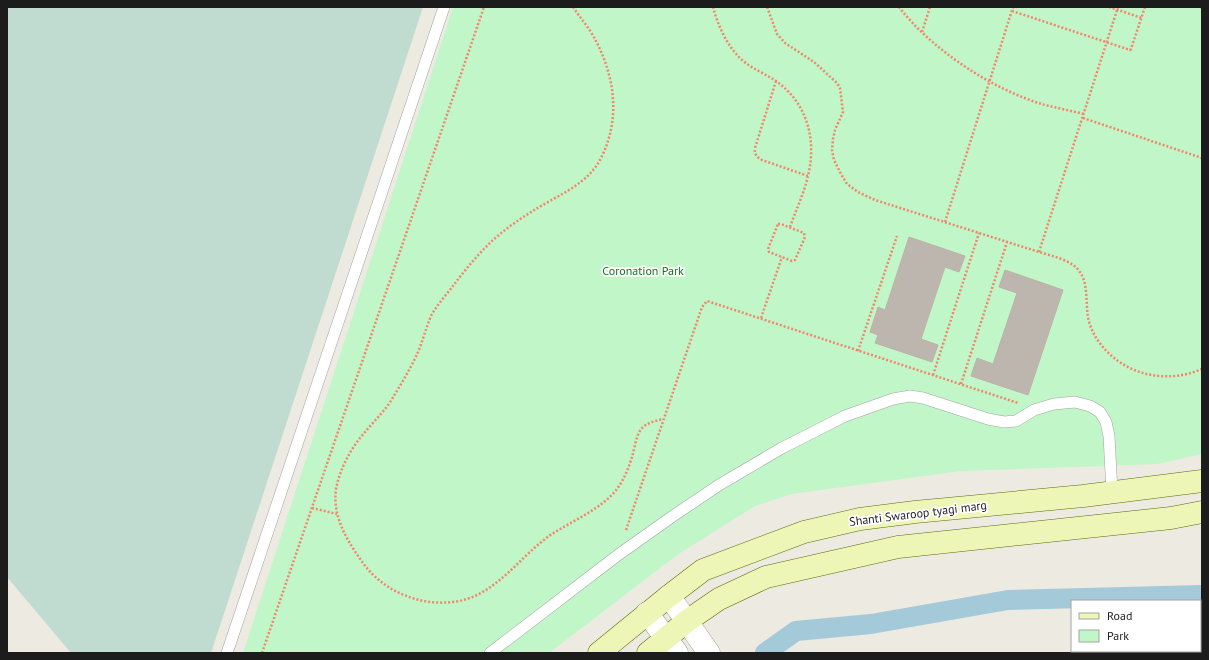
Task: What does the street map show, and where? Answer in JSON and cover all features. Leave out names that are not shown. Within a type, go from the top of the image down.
[{"type":"main road","name":"Shanti Swaroop tyagi marg","points":[[599,653],[702,570],[804,532],[860,519],[915,512],[1083,496],[1202,481]]},
{"type":"main road","points":[[648,653],[672,646],[687,621],[719,599],[766,577],[898,547],[1163,519],[1202,512]]},
{"type":"street","points":[[669,596],[709,653]]},
{"type":"street","points":[[647,613],[672,646]]},
{"type":"lane","points":[[227,653],[444,7]]},
{"type":"lane","points":[[490,653],[618,555],[719,485],[782,448],[845,416],[893,399],[910,396],[922,398],[988,419],[1004,422],[1016,421],[1034,410],[1054,404],[1075,402],[1090,406],[1100,412],[1106,422],[1109,436],[1112,492]]},
{"type":"path","points":[[262,653],[484,7]]},
{"type":"path","points":[[573,7],[596,41],[612,82],[614,120],[609,140],[601,158],[594,170],[578,184],[563,195],[536,209],[492,241],[468,266],[446,295],[432,314],[418,353],[396,393],[388,406],[364,433],[350,453],[340,474],[336,491],[336,508],[349,543],[366,567],[386,586],[406,596],[429,602],[451,602],[472,598],[486,590],[508,573],[548,537],[606,501],[616,492],[624,479],[638,434],[643,428],[652,422],[663,419]]},
{"type":"path","points":[[713,7],[716,19],[728,42],[739,57],[756,70],[776,81],[792,95],[802,110],[809,125],[811,158],[808,176],[790,227]]},
{"type":"path","points":[[767,7],[777,34],[785,43],[824,70],[840,88],[843,112],[835,130],[832,150],[834,160],[847,184],[858,192],[875,200],[1065,261],[1078,270],[1082,275],[1090,325],[1095,337],[1108,353],[1125,366],[1143,374],[1161,377],[1190,374],[1202,369]]},
{"type":"path","points":[[900,7],[908,18],[922,32],[963,65],[990,81],[1021,96],[1045,105],[1084,114]]},
{"type":"path","points":[[922,32],[930,7]]},
{"type":"path","points":[[944,222],[1013,7]]},
{"type":"path","points":[[1109,7],[1118,8],[1142,18]]},
{"type":"path","points":[[1012,12],[1131,50],[1145,7]]},
{"type":"path","points":[[1039,252],[1118,8]]},
{"type":"path","points":[[776,81],[754,153],[762,160],[808,176]]},
{"type":"path","points":[[1083,118],[1202,158]]},
{"type":"path","points":[[778,224],[790,227],[804,233],[805,236],[795,260],[792,261],[770,254],[768,249],[778,224]]},
{"type":"path","points":[[933,376],[979,233]]},
{"type":"path","points":[[858,351],[897,236]]},
{"type":"path","points":[[961,384],[1007,242]]},
{"type":"path","points":[[761,318],[782,257]]},
{"type":"path","points":[[618,555],[702,307],[704,303],[708,301],[933,376],[1038,409]]},
{"type":"path","points":[[312,508],[338,515]]},
{"type":"green space","points":[[7,7],[423,7],[211,653],[71,653],[7,577]]},
{"type":"green space","name":"Coronation Park","points":[[453,7],[1202,7],[1202,454],[1157,464],[961,471],[791,494],[755,506],[677,555],[549,653],[243,653]]},
{"type":"building","points":[[909,237],[965,256],[959,272],[945,267],[921,339],[938,345],[932,362],[875,343],[878,335],[870,332],[878,307],[885,310]]},
{"type":"building","points":[[1005,270],[1063,290],[1028,395],[971,376],[977,358],[993,364],[1017,293],[999,287]]},
{"type":"waterway","points":[[765,653],[796,631],[871,624],[1008,600],[1202,595]]}]
